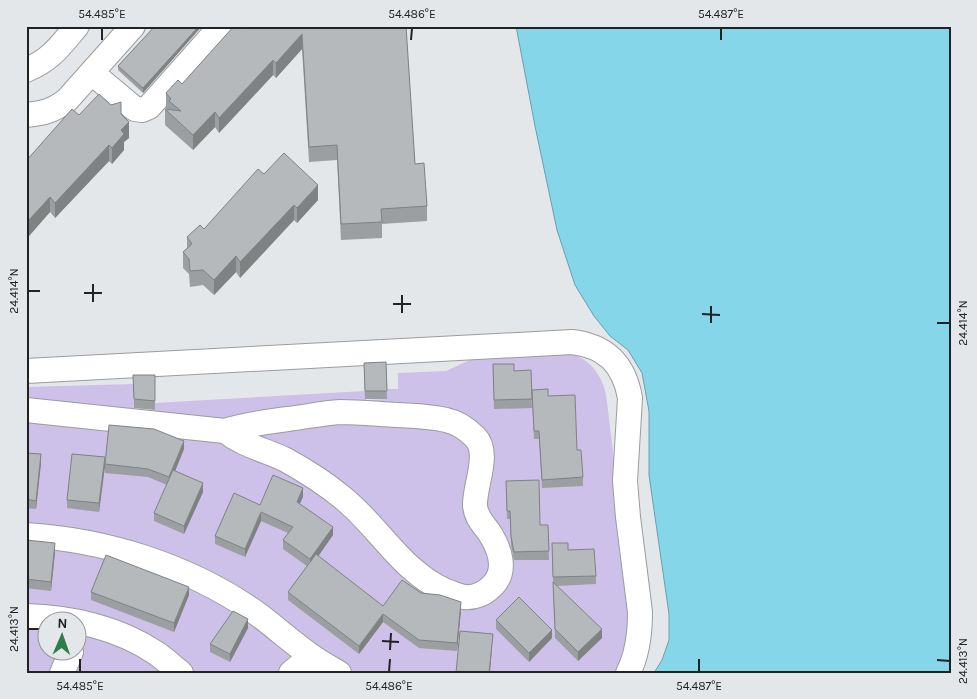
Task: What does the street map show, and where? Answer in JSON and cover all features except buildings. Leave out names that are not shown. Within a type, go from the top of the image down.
[{"type":"lane","points":[[26,70],[50,58],[77,26]]},
{"type":"lane","points":[[26,115],[44,113],[67,100],[133,26]]},
{"type":"lane","points":[[92,73],[135,109],[146,109],[221,26]]},
{"type":"lane","points":[[26,371],[572,342],[596,348],[617,363],[628,385],[630,398],[625,481],[640,626],[635,654],[628,673]]},
{"type":"lane","points":[[26,410],[225,432],[259,422],[342,412],[431,417],[447,420],[457,424],[474,436],[481,448],[482,455],[476,511],[482,525],[495,542],[499,552],[502,567],[499,576],[487,591],[471,597],[455,595],[440,588],[426,580],[402,559],[344,498],[285,460],[240,442],[225,432]]},
{"type":"lane","points":[[26,535],[58,538],[110,548],[169,567],[205,583],[243,605],[274,626],[311,656],[339,673]]},
{"type":"lane","points":[[88,631],[117,634],[141,644],[168,662],[180,673]]},
{"type":"lane","points":[[291,673],[311,656]]},
{"type":"shaded area","points":[[562,349],[575,354],[591,365],[599,375],[607,402],[631,601],[626,651],[616,673],[26,673],[26,387],[133,384],[134,412],[155,411],[155,403],[365,391],[366,400],[387,399],[386,389],[398,389],[398,373],[446,371],[487,352]]},
{"type":"water","points":[[516,26],[951,26],[951,673],[654,673],[662,660],[669,640],[669,614],[649,475],[649,411],[642,373],[628,350],[610,336],[594,316],[575,285],[557,230]]}]
